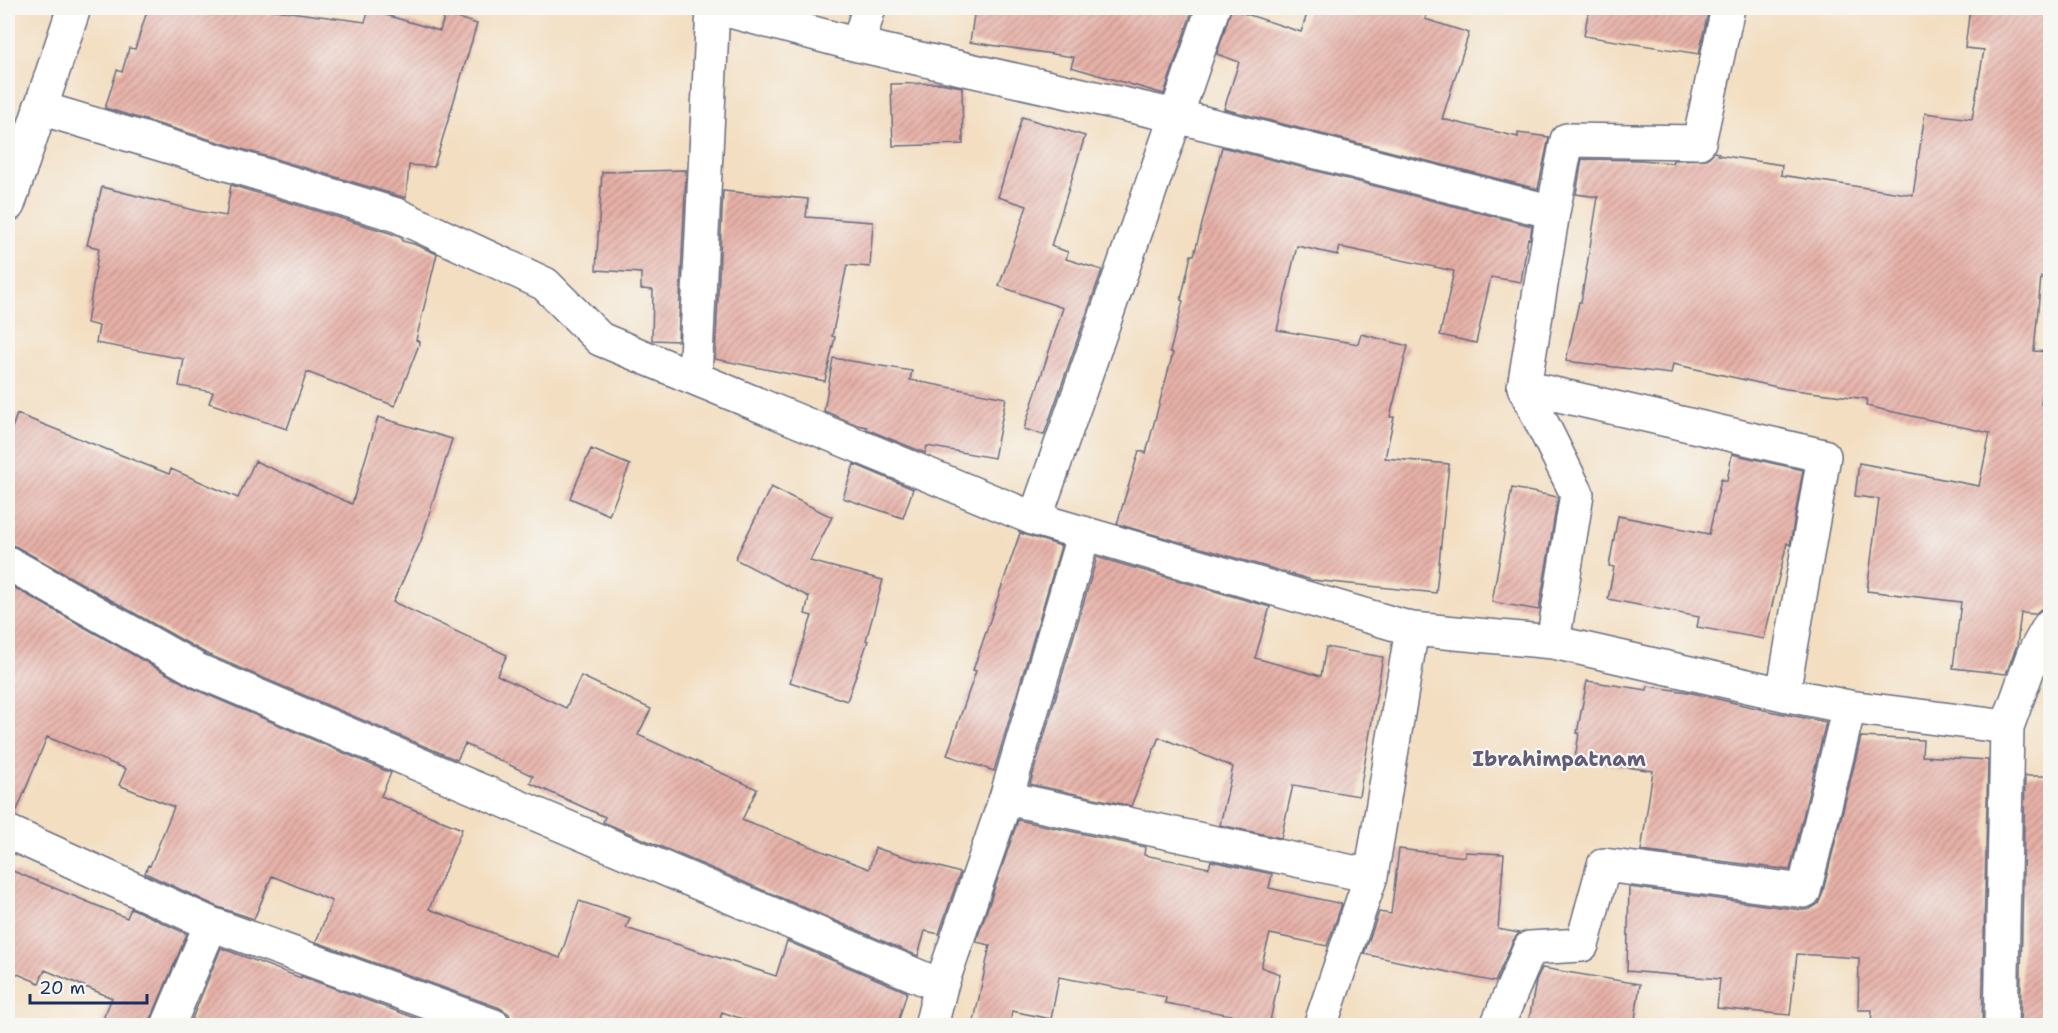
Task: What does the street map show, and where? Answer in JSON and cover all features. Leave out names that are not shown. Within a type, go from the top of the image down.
[{"type":"street","points":[[8,206],[74,8]]},
{"type":"street","points":[[695,377],[713,8]]},
{"type":"street","points":[[719,8],[858,45],[1176,116],[1553,212]]},
{"type":"street","points":[[858,45],[869,8]]},
{"type":"street","points":[[1035,519],[1213,8]]},
{"type":"street","points":[[1553,642],[1577,494],[1524,387],[1567,141],[1699,142],[1728,8]]},
{"type":"street","points":[[40,108],[397,215],[545,284],[600,339],[1035,519],[1412,629],[1553,642],[1849,707],[2007,728]]},
{"type":"street","points":[[1524,387],[1824,456],[1783,694]]},
{"type":"street","points":[[931,1026],[941,986],[1006,798],[1084,533]]},
{"type":"street","points":[[8,563],[198,671],[941,986]]},
{"type":"street","points":[[2001,1026],[2007,728],[2042,656],[2050,625]]},
{"type":"street","points":[[1320,1026],[1371,876],[1412,629]]},
{"type":"street","points":[[1497,1026],[1530,948],[1582,945],[1604,865],[1804,891],[1849,707]]},
{"type":"street","points":[[1006,798],[1371,876]]},
{"type":"street","points":[[8,832],[211,924],[490,1025]]},
{"type":"street","points":[[168,1026],[211,924]]},
{"type":"building","points":[[148,8],[260,8],[365,22],[369,10],[440,31],[445,14],[477,24],[434,167],[409,165],[406,198],[105,108],[117,70],[122,72],[129,48],[135,49]]},
{"type":"building","points":[[975,8],[1193,8],[1164,94],[1071,67],[1074,57],[970,42]]},
{"type":"building","points":[[1309,8],[1429,8],[1425,19],[1469,33],[1442,119],[1518,137],[1518,133],[1549,137],[1538,189],[1224,109],[1239,62],[1217,54],[1231,9],[1301,32]]},
{"type":"building","points":[[1589,8],[1709,8],[1699,54],[1584,36]]},
{"type":"building","points":[[1970,8],[2050,8],[2050,279],[2041,277],[2034,351],[2048,352],[2041,404],[2050,405],[2050,606],[2035,614],[2021,613],[2017,645],[2006,674],[1953,668],[1961,602],[1867,591],[1879,499],[1855,496],[1859,463],[1979,486],[1990,433],[1866,406],[1867,399],[1786,389],[1673,364],[1671,374],[1566,361],[1579,302],[1581,302],[1598,197],[1576,194],[1582,159],[1672,163],[1673,160],[1707,159],[1714,152],[1719,153],[1718,155],[1782,165],[1781,175],[1913,195],[1925,113],[1972,119],[1984,50],[1965,48]]},
{"type":"building","points":[[940,83],[962,87],[963,144],[893,146],[891,84]]},
{"type":"building","points":[[1022,117],[1085,136],[1051,246],[1068,252],[1066,259],[1102,270],[1044,435],[1024,429],[1063,308],[999,286],[1027,206],[998,197]]},
{"type":"building","points":[[1222,147],[1532,226],[1521,282],[1491,277],[1476,343],[1440,335],[1454,271],[1340,247],[1338,255],[1297,246],[1277,330],[1358,344],[1361,334],[1408,346],[1390,417],[1394,417],[1385,458],[1449,464],[1436,593],[1312,580],[1117,524],[1139,451],[1146,453],[1173,353],[1170,352],[1183,301],[1181,300],[1191,255],[1194,255]]},
{"type":"building","points":[[686,170],[678,341],[652,340],[653,290],[641,289],[641,273],[596,270],[602,172]]},
{"type":"building","points":[[231,185],[390,233],[402,238],[402,241],[437,254],[416,340],[420,342],[395,406],[307,372],[287,429],[209,403],[213,392],[179,386],[184,359],[96,343],[99,326],[87,323],[99,248],[87,245],[102,187],[226,216]]},
{"type":"building","points":[[723,191],[808,199],[806,217],[873,222],[870,267],[847,265],[825,381],[715,359]]},
{"type":"building","points":[[833,358],[912,371],[910,380],[1006,398],[994,458],[927,446],[925,453],[824,411]]},
{"type":"building","points":[[17,414],[169,474],[171,469],[238,498],[255,461],[352,504],[378,417],[452,439],[421,541],[393,602],[507,655],[497,675],[566,708],[581,676],[651,709],[638,735],[757,789],[742,820],[869,869],[875,848],[960,873],[939,934],[925,931],[918,956],[603,822],[605,817],[530,783],[533,776],[465,744],[457,760],[207,654],[8,544],[8,439]]},
{"type":"building","points":[[591,449],[630,465],[609,515],[570,498]]},
{"type":"building","points":[[1732,454],[1803,470],[1790,545],[1787,543],[1764,639],[1697,627],[1699,617],[1608,599],[1614,567],[1609,566],[1618,516],[1709,534],[1721,479],[1727,481]]},
{"type":"building","points":[[854,464],[913,489],[903,518],[843,498]]},
{"type":"building","points":[[771,487],[832,517],[810,561],[883,580],[866,640],[868,641],[847,701],[790,682],[812,616],[805,614],[809,597],[735,559]]},
{"type":"building","points":[[1512,488],[1558,497],[1539,610],[1492,602]]},
{"type":"building","points":[[1020,533],[1061,546],[994,771],[947,755],[976,671],[973,670]]},
{"type":"building","points":[[1097,557],[1270,607],[1255,658],[1321,676],[1326,647],[1383,657],[1359,796],[1293,785],[1281,838],[1220,825],[1233,767],[1159,737],[1131,806],[1030,784]]},
{"type":"building","points":[[8,584],[192,688],[391,773],[381,796],[462,829],[429,909],[560,958],[579,901],[630,918],[626,928],[776,976],[787,941],[907,992],[897,1026],[763,1026],[722,1012],[718,1026],[512,1026],[509,1014],[500,1008],[316,942],[332,901],[272,876],[254,919],[218,907],[145,873],[174,807],[119,785],[126,769],[47,737],[15,815],[8,813]]},
{"type":"building","points":[[1587,681],[1647,690],[1648,686],[1688,692],[1826,722],[1790,870],[1641,851],[1653,771],[1575,759],[1579,733],[1577,733]]},
{"type":"building","points":[[1861,737],[1923,740],[1922,756],[1988,760],[1982,1026],[1871,1026],[1872,1010],[1858,1010],[1859,958],[1797,954],[1790,1015],[1717,1008],[1720,979],[1627,971],[1629,887],[1802,910],[1810,909],[1818,904]]},
{"type":"building","points":[[2025,776],[2050,776],[2050,1026],[2020,1026]]},
{"type":"building","points":[[1018,820],[1145,847],[1144,855],[1209,868],[1211,861],[1272,874],[1269,888],[1342,904],[1327,946],[1270,934],[1261,967],[1280,974],[1269,1026],[1229,1026],[1231,1015],[1165,1003],[1166,997],[1059,977],[1051,1019],[1012,1011],[1010,1026],[973,1026],[990,945],[976,942]]},
{"type":"building","points":[[1399,849],[1465,857],[1465,852],[1504,854],[1498,929],[1519,933],[1513,941],[1495,982],[1364,954],[1379,912],[1391,914]]},
{"type":"building","points":[[8,869],[127,918],[131,908],[187,934],[150,1026],[100,1026],[112,998],[45,970],[39,983],[8,970]]},
{"type":"building","points":[[221,948],[301,978],[301,976],[437,1026],[189,1026]]},
{"type":"building","points":[[1542,968],[1640,984],[1634,1026],[1528,1026],[1536,981]]},
{"type":"district","name":"Ibrahimpatnam","points":[[1559,759]]}]
